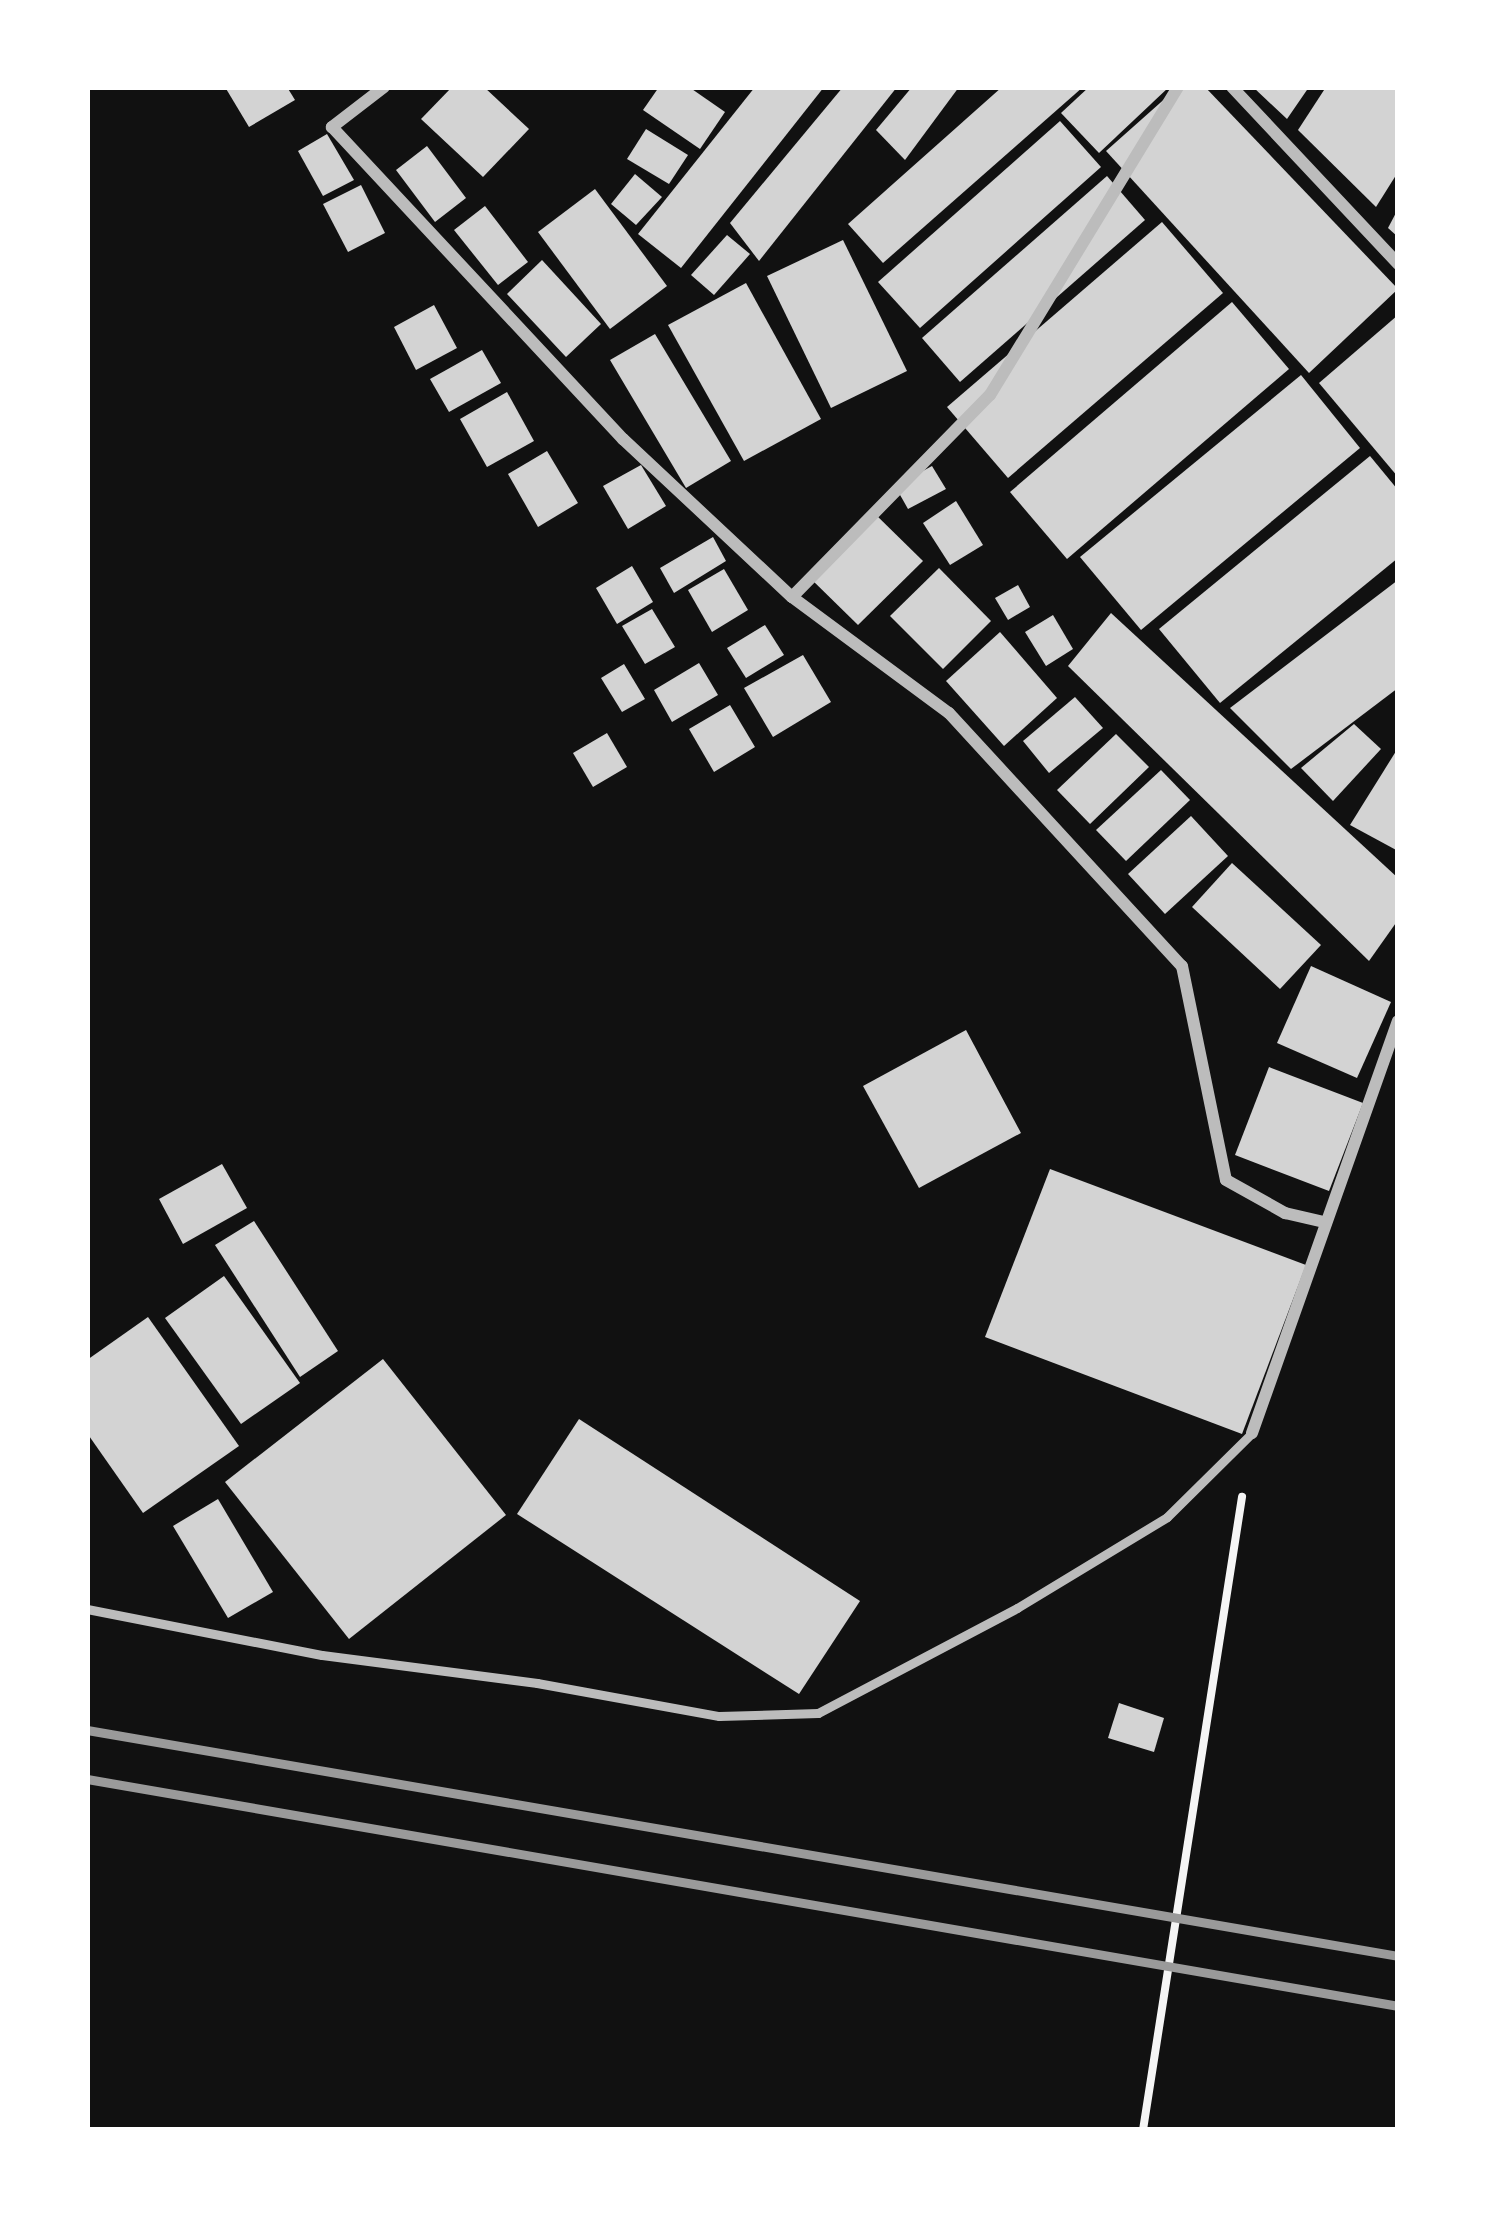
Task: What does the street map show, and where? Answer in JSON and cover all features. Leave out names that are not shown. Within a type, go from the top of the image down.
[{"type":"street","points":[[384,87],[332,127],[623,439],[792,597],[949,713],[1182,966],[1226,1180],[1285,1213],[1324,1222]]},
{"type":"street","points":[[792,597],[990,394],[1178,87]]},
{"type":"street","points":[[1232,87],[1398,264]]},
{"type":"street","points":[[1252,1433],[1398,1021]]},
{"type":"lane","points":[[87,1610],[322,1655],[537,1683],[718,1716],[818,1713],[1017,1608],[1167,1517],[1252,1433]]},
{"type":"path","points":[[1143,2130],[1252,1433]]},
{"type":"building","points":[[225,87],[287,87],[295,100],[249,127]]},
{"type":"building","points":[[452,87],[484,87],[529,129],[483,177],[421,119]]},
{"type":"building","points":[[659,87],[689,87],[725,112],[700,149],[643,110]]},
{"type":"building","points":[[755,87],[824,87],[681,268],[638,234]]},
{"type":"building","points":[[843,87],[897,87],[759,261],[730,223]]},
{"type":"building","points":[[912,87],[959,87],[905,160],[876,130]]},
{"type":"building","points":[[1002,87],[1083,87],[883,263],[848,224]]},
{"type":"building","points":[[1089,87],[1169,87],[1099,153],[1061,113]]},
{"type":"building","points":[[1178,87],[1205,87],[1398,289],[1309,373],[1106,151]]},
{"type":"building","points":[[1253,87],[1309,87],[1287,119]]},
{"type":"building","points":[[1326,87],[1398,87],[1398,172],[1376,207],[1298,130]]},
{"type":"building","points":[[1060,121],[1101,167],[920,328],[878,282]]},
{"type":"building","points":[[646,129],[688,155],[669,184],[627,159]]},
{"type":"building","points":[[327,134],[354,180],[323,196],[298,151]]},
{"type":"building","points":[[427,146],[466,198],[435,222],[396,170]]},
{"type":"building","points":[[635,174],[662,197],[636,225],[611,204]]},
{"type":"building","points":[[1107,176],[1145,220],[960,382],[922,338]]},
{"type":"building","points":[[361,185],[385,233],[348,252],[323,204]]},
{"type":"building","points":[[595,189],[667,286],[610,329],[538,232]]},
{"type":"building","points":[[485,206],[528,262],[498,285],[454,230]]},
{"type":"building","points":[[1398,209],[1398,237],[1388,228]]},
{"type":"building","points":[[1162,222],[1223,293],[1008,478],[947,407]]},
{"type":"building","points":[[727,235],[750,254],[714,295],[691,275]]},
{"type":"building","points":[[843,240],[907,371],[831,408],[767,276]]},
{"type":"building","points":[[542,260],[601,324],[566,357],[507,294]]},
{"type":"building","points":[[746,283],[821,419],[744,461],[668,325]]},
{"type":"building","points":[[1232,302],[1289,369],[1067,559],[1010,492]]},
{"type":"building","points":[[434,305],[457,348],[416,370],[394,327]]},
{"type":"building","points":[[1398,315],[1398,477],[1319,383]]},
{"type":"building","points":[[655,334],[731,461],[686,488],[610,360]]},
{"type":"building","points":[[482,350],[501,383],[449,412],[430,379]]},
{"type":"building","points":[[1301,375],[1360,448],[1141,630],[1080,557]]},
{"type":"building","points":[[507,392],[534,441],[487,467],[460,419]]},
{"type":"building","points":[[547,451],[578,503],[538,527],[508,474]]},
{"type":"building","points":[[1370,456],[1398,490],[1398,558],[1220,703],[1159,629]]},
{"type":"building","points":[[641,465],[666,506],[628,529],[603,486]]},
{"type":"building","points":[[932,466],[946,489],[908,509],[895,486]]},
{"type":"building","points":[[956,501],[983,545],[950,565],[923,523]]},
{"type":"building","points":[[872,511],[923,561],[858,625],[808,576]]},
{"type":"building","points":[[713,537],[726,561],[674,593],[660,568]]},
{"type":"building","points":[[632,566],[653,602],[617,624],[596,588]]},
{"type":"building","points":[[939,568],[991,621],[943,669],[890,616]]},
{"type":"building","points":[[724,569],[748,610],[712,632],[688,590]]},
{"type":"building","points":[[1398,580],[1398,688],[1291,769],[1230,708]]},
{"type":"building","points":[[1018,585],[1030,607],[1008,620],[995,598]]},
{"type":"building","points":[[652,609],[675,647],[645,664],[622,626]]},
{"type":"building","points":[[1111,613],[1398,878],[1398,920],[1369,961],[1068,666]]},
{"type":"building","points":[[1053,615],[1073,649],[1046,666],[1025,632]]},
{"type":"building","points":[[765,625],[784,655],[746,678],[727,648]]},
{"type":"building","points":[[1000,632],[1057,698],[1004,746],[946,681]]},
{"type":"building","points":[[803,655],[831,702],[773,737],[744,688]]},
{"type":"building","points":[[699,663],[718,695],[672,722],[654,690]]},
{"type":"building","points":[[624,664],[645,699],[622,712],[601,678]]},
{"type":"building","points":[[1075,697],[1103,728],[1049,773],[1023,741]]},
{"type":"building","points":[[730,705],[755,747],[714,772],[689,729]]},
{"type":"building","points":[[1354,724],[1381,749],[1333,801],[1301,768]]},
{"type":"building","points":[[607,733],[627,767],[593,787],[573,753]]},
{"type":"building","points":[[1116,734],[1149,767],[1090,824],[1057,790]]},
{"type":"building","points":[[1398,748],[1398,851],[1350,825]]},
{"type":"building","points":[[1161,770],[1190,800],[1126,861],[1096,830]]},
{"type":"building","points":[[1191,816],[1228,856],[1165,914],[1128,874]]},
{"type":"building","points":[[1232,863],[1321,945],[1280,989],[1192,907]]},
{"type":"building","points":[[1311,966],[1391,1002],[1357,1078],[1277,1043]]},
{"type":"building","points":[[966,1030],[1021,1133],[919,1188],[863,1086]]},
{"type":"building","points":[[1269,1067],[1363,1103],[1329,1191],[1235,1155]]},
{"type":"building","points":[[222,1164],[247,1208],[183,1244],[159,1199]]},
{"type":"building","points":[[1050,1169],[1306,1265],[1242,1434],[985,1337]]},
{"type":"building","points":[[254,1221],[338,1351],[300,1377],[215,1245]]},
{"type":"building","points":[[224,1276],[300,1383],[241,1424],[165,1318]]},
{"type":"building","points":[[148,1317],[239,1446],[143,1513],[87,1433],[87,1360]]},
{"type":"building","points":[[383,1359],[506,1515],[349,1639],[225,1482]]},
{"type":"building","points":[[579,1419],[860,1601],[799,1694],[517,1514]]},
{"type":"building","points":[[218,1499],[273,1592],[228,1618],[173,1526]]},
{"type":"building","points":[[1119,1703],[1164,1718],[1154,1752],[1108,1738]]},
{"type":"railway","points":[[87,1730],[1398,1956]]},
{"type":"railway","points":[[87,1779],[1398,2006]]}]
